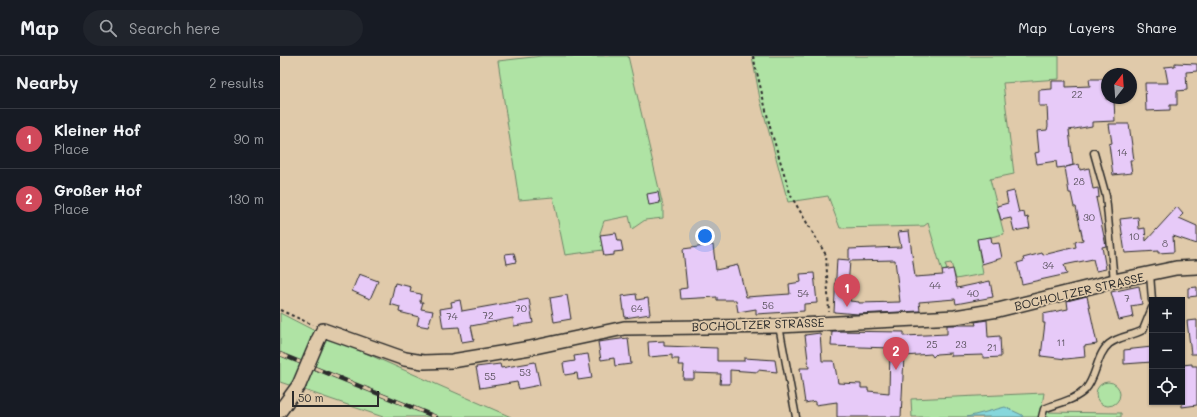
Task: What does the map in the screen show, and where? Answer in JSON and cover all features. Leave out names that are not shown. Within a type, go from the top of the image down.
[{"type":"street","name":"BOCHOLTZER STRASSE","points":[[320,335],[423,362],[452,361],[530,348],[624,328],[779,326],[830,322],[955,317],[998,310],[1114,281],[1176,268],[1197,267]]},
{"type":"street","points":[[280,412],[299,385],[320,335]]},
{"type":"lane","points":[[1094,153],[1106,196],[1114,281]]},
{"type":"lane","points":[[1150,274],[1152,297]]},
{"type":"lane","points":[[1042,417],[1044,409],[1072,398],[1086,389],[1091,382],[1104,350],[1109,344],[1143,330],[1149,315]]},
{"type":"lane","points":[[779,326],[796,417]]},
{"type":"path","points":[[753,56],[771,131],[791,196],[826,255],[830,322]]},
{"type":"path","points":[[280,310],[320,335]]},
{"type":"green space","points":[[542,56],[628,56],[663,206],[663,218],[645,220],[632,229],[629,216],[604,221],[600,233],[603,250],[565,255],[553,197],[519,200],[498,61]]},
{"type":"green space","points":[[752,56],[1059,56],[1059,79],[1003,83],[1014,174],[990,179],[1004,234],[977,240],[983,274],[956,279],[951,263],[945,264],[947,270],[942,271],[928,223],[924,226],[840,228],[828,196],[788,202],[760,99]]},
{"type":"green space","points":[[280,313],[315,331],[292,386],[280,382]]},
{"type":"green space","points":[[322,334],[511,417],[383,417],[298,388]]},
{"type":"green space","points":[[1103,382],[1113,382],[1120,389],[1120,399],[1113,406],[1103,406],[1096,399],[1096,389]]},
{"type":"green space","points":[[1044,393],[1041,412],[1121,413],[1121,417],[912,417],[911,399]]},
{"type":"water","points":[[1005,407],[1022,415],[1023,417],[967,417]]},
{"type":"building","points":[[1175,63],[1197,64],[1197,71],[1186,72],[1187,90],[1177,91],[1177,105],[1170,105],[1170,110],[1146,111],[1145,83],[1168,83],[1165,67],[1175,66]]},
{"type":"building","points":[[1089,79],[1101,79],[1101,104],[1114,104],[1115,121],[1092,122],[1092,126],[1069,130],[1073,165],[1066,167],[1079,164],[1080,170],[1089,168],[1093,189],[1098,188],[1099,197],[1096,198],[1106,246],[1102,247],[1106,269],[1096,271],[1093,259],[1064,265],[1067,274],[1022,284],[1017,263],[1024,261],[1023,258],[1076,247],[1075,242],[1083,240],[1076,207],[1074,207],[1071,193],[1069,193],[1065,167],[1057,168],[1056,161],[1037,164],[1035,153],[1039,152],[1037,131],[1047,130],[1048,126],[1047,106],[1039,106],[1039,90],[1052,89],[1052,81],[1066,81],[1066,87],[1090,86]]},
{"type":"building","points":[[1109,124],[1129,124],[1134,160],[1130,160],[1132,173],[1113,175],[1109,144],[1112,143]]},
{"type":"building","points":[[1014,191],[1019,213],[1024,212],[1025,218],[1028,217],[1030,228],[1014,231],[1011,218],[1001,220],[997,206],[1008,203],[1006,193]]},
{"type":"building","points":[[658,192],[660,203],[649,205],[647,194]]},
{"type":"building","points":[[1177,207],[1183,214],[1179,218],[1197,226],[1197,244],[1173,236],[1174,252],[1158,253],[1158,251],[1125,253],[1120,219],[1138,217],[1139,229],[1145,228],[1146,241]]},
{"type":"building","points":[[909,231],[915,277],[943,275],[942,271],[953,269],[957,288],[990,281],[993,297],[956,304],[955,299],[919,302],[920,311],[858,314],[834,312],[837,259],[849,260],[849,249],[901,247],[898,232]],"holes":[[[895,260],[900,302],[859,303],[850,301],[850,298],[847,298],[850,261]]]},
{"type":"building","points":[[616,233],[618,241],[621,241],[623,251],[614,252],[614,255],[604,256],[600,235]]},
{"type":"building","points":[[991,237],[992,244],[999,243],[1002,258],[982,264],[977,239]]},
{"type":"building","points":[[713,245],[716,270],[738,265],[746,297],[790,294],[789,284],[801,282],[800,274],[814,273],[817,303],[804,304],[804,311],[756,314],[756,309],[738,312],[736,300],[717,300],[717,297],[681,299],[680,289],[687,288],[683,249]]},
{"type":"building","points":[[514,253],[516,262],[507,264],[505,254]]},
{"type":"building","points":[[359,274],[378,281],[370,299],[352,291]]},
{"type":"building","points":[[395,283],[411,287],[410,292],[421,294],[420,302],[423,302],[421,309],[433,311],[428,327],[417,325],[419,317],[399,312],[400,307],[390,304]]},
{"type":"building","points":[[1139,286],[1142,304],[1131,306],[1133,317],[1119,320],[1111,292]]},
{"type":"building","points":[[1197,287],[1197,296],[1188,297],[1188,288]]},
{"type":"building","points":[[636,294],[637,300],[648,298],[650,314],[625,318],[622,296]]},
{"type":"building","points":[[567,295],[571,319],[554,322],[550,298]]},
{"type":"building","points":[[1087,296],[1097,344],[1084,346],[1085,357],[1066,359],[1041,356],[1045,323],[1043,323],[1043,314],[1068,309],[1067,301]]},
{"type":"building","points":[[529,299],[533,323],[514,326],[513,318],[471,326],[474,340],[462,342],[459,327],[443,328],[440,309],[452,307],[451,302],[460,300],[462,311]]},
{"type":"building","points":[[987,320],[988,337],[1000,336],[1001,357],[983,358],[983,355],[951,356],[951,353],[936,354],[933,357],[931,354],[904,356],[901,417],[837,417],[837,402],[815,405],[815,401],[805,403],[800,368],[809,368],[805,335],[820,333],[822,361],[834,361],[838,383],[861,384],[861,388],[868,388],[868,391],[889,393],[890,348],[831,346],[832,331],[904,332],[904,336],[947,334],[947,325],[976,325],[975,322]]},
{"type":"building","points":[[1197,320],[1197,354],[1191,354],[1187,321]]},
{"type":"building","points":[[628,338],[631,364],[615,366],[614,358],[601,360],[598,342]]},
{"type":"building","points":[[664,341],[664,346],[717,348],[717,361],[744,361],[744,358],[775,360],[777,372],[730,370],[730,384],[720,384],[721,374],[694,373],[694,379],[683,379],[684,365],[678,365],[679,359],[672,359],[672,355],[649,357],[648,342]]},
{"type":"building","points":[[1149,347],[1149,362],[1124,364],[1124,350]]},
{"type":"building","points":[[588,354],[592,378],[578,380],[577,373],[565,375],[563,363],[575,361],[574,356]]},
{"type":"building","points":[[535,362],[540,385],[519,389],[517,382],[480,388],[476,367],[500,364],[501,368]]},
{"type":"building","points":[[1192,364],[1192,366],[1197,366],[1197,405],[1182,407],[1182,405],[1185,405],[1185,365]]},
{"type":"railway","points":[[280,354],[436,417]]},
{"type":"place","name":"Kleiner Hof","points":[[847,307]]},
{"type":"place","name":"Großer Hof","points":[[896,370]]}]
